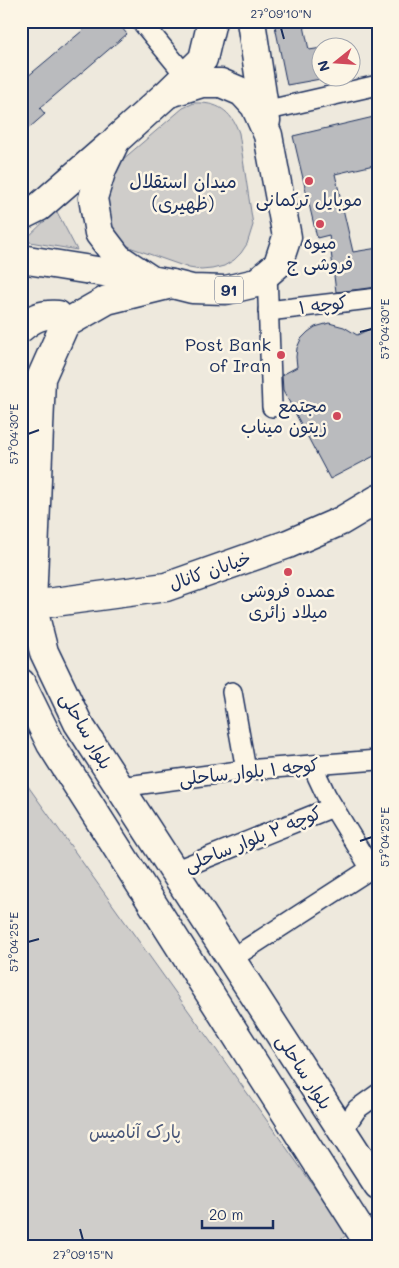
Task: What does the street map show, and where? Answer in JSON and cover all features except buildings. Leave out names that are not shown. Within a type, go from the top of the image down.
[{"type":"main road","name":"91","points":[[30,212],[116,140],[203,59],[212,21]]},
{"type":"main road","name":"91","points":[[21,259],[162,282],[192,289],[226,290],[256,283],[278,264],[287,237],[266,123],[251,21]]},
{"type":"main road","name":"91","points":[[176,84],[221,83],[242,92],[255,106],[266,123]]},
{"type":"main road","name":"91","points":[[116,140],[102,169],[93,198],[99,233],[118,258],[162,282]]},
{"type":"main road","points":[[21,231],[30,212]]},
{"type":"main road","points":[[21,328],[31,320],[46,315],[58,315],[65,324],[107,300],[162,282]]},
{"type":"main road","name":"بلوار ساحلی","points":[[65,324],[41,378],[32,605],[44,652],[78,723],[378,1186]]},
{"type":"main road","name":"خیابان کانال","points":[[32,605],[166,588],[288,544],[341,521],[378,499]]},
{"type":"main road","name":"بلوار ساحلی","points":[[21,683],[51,744],[364,1236],[374,1247]]},
{"type":"street","points":[[141,21],[176,84]]},
{"type":"street","points":[[266,123],[378,85]]},
{"type":"street","points":[[267,273],[272,407]]},
{"type":"street","name":"کوچه ۱","points":[[268,311],[378,298]]},
{"type":"street","points":[[232,692],[246,770]]},
{"type":"street","name":"کوچه ۱ بلوار ساحلی","points":[[120,787],[246,770],[378,760]]},
{"type":"street","points":[[231,959],[374,867],[333,807],[312,765]]},
{"type":"street","name":"کوچه ۲ بلوار ساحلی","points":[[174,871],[333,807]]},
{"type":"street","points":[[342,1131],[357,1109],[378,1094]]},
{"type":"green space","points":[[194,103],[210,104],[222,109],[232,118],[236,125],[239,133],[253,225],[247,244],[234,260],[224,266],[201,270],[189,268],[132,248],[122,242],[114,233],[104,212],[115,166],[183,108]]},
{"type":"green space","points":[[56,210],[77,250],[24,241]]},
{"type":"green space","name":"پارک آنامیس","points":[[21,764],[25,782],[348,1234],[332,1247],[21,1247]]},
{"type":"place","name":"موبایل ترکمانی","points":[[309,181]]},
{"type":"place","name":"میوه فروشی ج","points":[[320,224]]},
{"type":"place","name":"Post Bank of Iran","points":[[281,355]]},
{"type":"place","name":"مجتمع زیتون میناب","points":[[337,416]]},
{"type":"place","name":"عمده فروشی میلاد زائری","points":[[288,572]]},
{"type":"district","name":"میدان استقلال (ظهیری)","points":[[183,192]]}]
